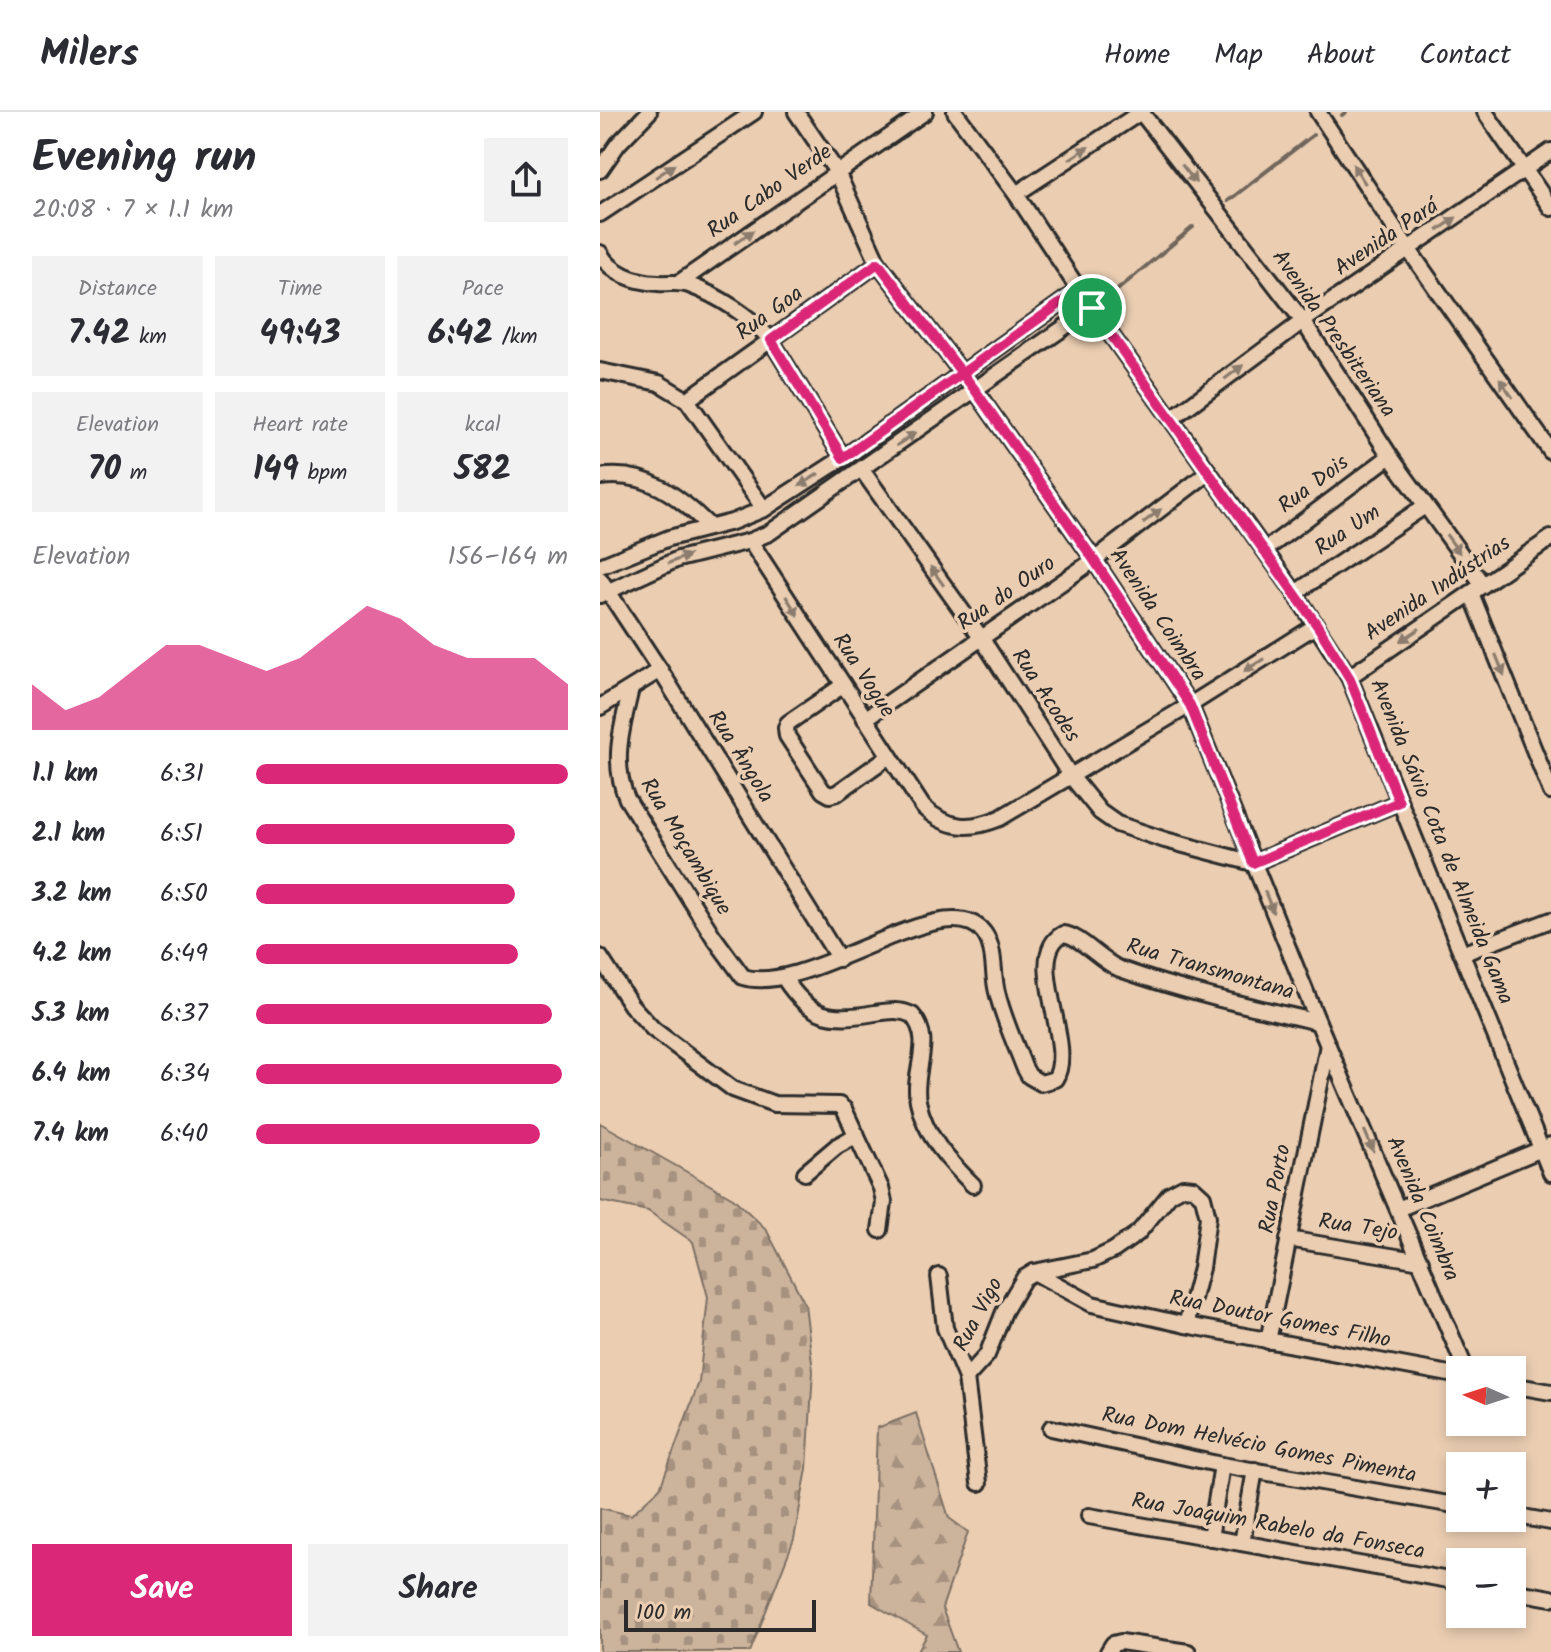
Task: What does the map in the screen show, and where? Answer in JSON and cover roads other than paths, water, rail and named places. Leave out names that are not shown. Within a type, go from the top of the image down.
[{"type":"street","points":[[600,170],[618,144],[649,112]]},
{"type":"street","points":[[600,214],[754,112]]},
{"type":"street","name":"Avenida Coimbra","points":[[796,112],[837,172],[878,263],[975,390],[1094,560],[1190,705],[1318,1022],[1460,1356]]},
{"type":"street","name":"Rua Cabo Verde","points":[[680,282],[925,112]]},
{"type":"street","name":"Avenida Sávio Cota de Almeida Gama","points":[[955,112],[1016,194],[1079,290],[1295,593],[1349,677],[1546,1148],[1551,1173]]},
{"type":"street","points":[[1016,194],[1141,112]]},
{"type":"street","name":"Avenida Presbiteriana","points":[[1141,112],[1303,321],[1477,589],[1551,792]]},
{"type":"street","points":[[1318,112],[1409,250],[1551,452]]},
{"type":"street","points":[[1485,112],[1551,208]]},
{"type":"street","name":"Avenida Pará","points":[[1171,419],[1303,321],[1551,151]]},
{"type":"street","points":[[600,253],[604,261],[621,274],[640,281],[680,282],[745,316],[771,340],[843,458]]},
{"type":"street","name":"Rua Goa","points":[[687,400],[878,263]]},
{"type":"street","points":[[600,566],[669,538],[732,522],[764,509],[843,458],[1079,290]]},
{"type":"street","points":[[603,588],[678,559],[750,541],[789,521],[1092,308]]},
{"type":"street","points":[[600,371],[659,383],[687,400],[764,509]]},
{"type":"street","name":"Rua Dois","points":[[1265,550],[1390,456]]},
{"type":"street","name":"Rua Acodes","points":[[862,470],[982,639],[1070,775],[1100,812],[1117,824],[1253,863]]},
{"type":"street","name":"Rua do Ouro","points":[[865,719],[1094,560],[1209,472]]},
{"type":"street","points":[[600,477],[620,474],[647,481],[684,503],[710,527]]},
{"type":"street","name":"Rua Um","points":[[1295,593],[1425,506]]},
{"type":"street","name":"Avenida Indústrias","points":[[1349,677],[1551,538]]},
{"type":"street","name":"Rua Vogue","points":[[750,541],[923,807],[951,824],[974,827],[1000,818],[1070,775]]},
{"type":"street","name":"Rua Ângola","points":[[603,588],[660,670],[839,959]]},
{"type":"street","points":[[1070,775],[1190,705],[1317,625]]},
{"type":"street","points":[[600,707],[660,670]]},
{"type":"street","points":[[842,686],[788,723],[786,728],[787,736],[823,791],[830,795],[837,793],[889,756]]},
{"type":"street","name":"Rua Moçambique","points":[[631,689],[618,747],[621,785],[737,971],[753,980],[784,978],[839,959]]},
{"type":"street","points":[[1253,863],[1399,802]]},
{"type":"street","name":"Rua Transmontana","points":[[839,959],[923,924],[961,918],[973,921],[989,942],[998,998],[1024,1067],[1029,1076],[1041,1083],[1055,1079],[1060,1070],[1061,1055],[1048,973],[1055,939],[1063,934],[1072,936],[1102,960],[1120,969],[1222,1000],[1318,1022]]},
{"type":"street","points":[[1464,953],[1551,920]]},
{"type":"street","points":[[600,957],[631,1005],[646,1021],[733,1089],[760,1100],[791,1105],[839,1105],[844,1109],[873,1166],[883,1195],[880,1230]]},
{"type":"street","points":[[784,978],[807,1006],[827,1016],[853,1017],[895,1011],[912,1015],[923,1033],[917,1097],[923,1122],[933,1140],[973,1185]]},
{"type":"street","name":"Rua Porto","points":[[1268,1341],[1328,1045]]},
{"type":"street","points":[[805,1173],[837,1146],[857,1135]]},
{"type":"street","points":[[1398,1209],[1546,1148]]},
{"type":"street","name":"Rua Vigo","points":[[966,1378],[987,1355],[1015,1290],[1024,1278],[1034,1272],[1093,1260],[1114,1250],[1147,1224],[1170,1194],[1183,1187],[1193,1188],[1203,1197],[1208,1217],[1201,1268],[1186,1325]]},
{"type":"street","name":"Rua Tejo","points":[[1288,1239],[1421,1261]]},
{"type":"street","name":"Rua Doutor Gomes Filho","points":[[1034,1272],[1092,1304],[1186,1325],[1446,1373]]},
{"type":"street","points":[[939,1276],[945,1328],[966,1378],[979,1483]]},
{"type":"street","points":[[1526,1388],[1551,1392]]},
{"type":"street","name":"Rua Dom Helvécio Gomes Pimenta","points":[[1051,1428],[1222,1465],[1446,1504]]},
{"type":"street","points":[[1210,1538],[1222,1465]]},
{"type":"street","points":[[1242,1543],[1255,1470]]},
{"type":"street","name":"Rua Joaquim Rabelo da Fonseca","points":[[1089,1516],[1446,1579]]},
{"type":"street","points":[[1526,1518],[1551,1522]]},
{"type":"street","points":[[1526,1594],[1551,1598]]},
{"type":"street","points":[[1108,1652],[1113,1644],[1121,1642],[1188,1652]]},
{"type":"waterway","points":[[1342,115],[1346,112]]},
{"type":"waterway","points":[[1228,201],[1313,135]]},
{"type":"waterway","points":[[1097,307],[1193,227]]}]
